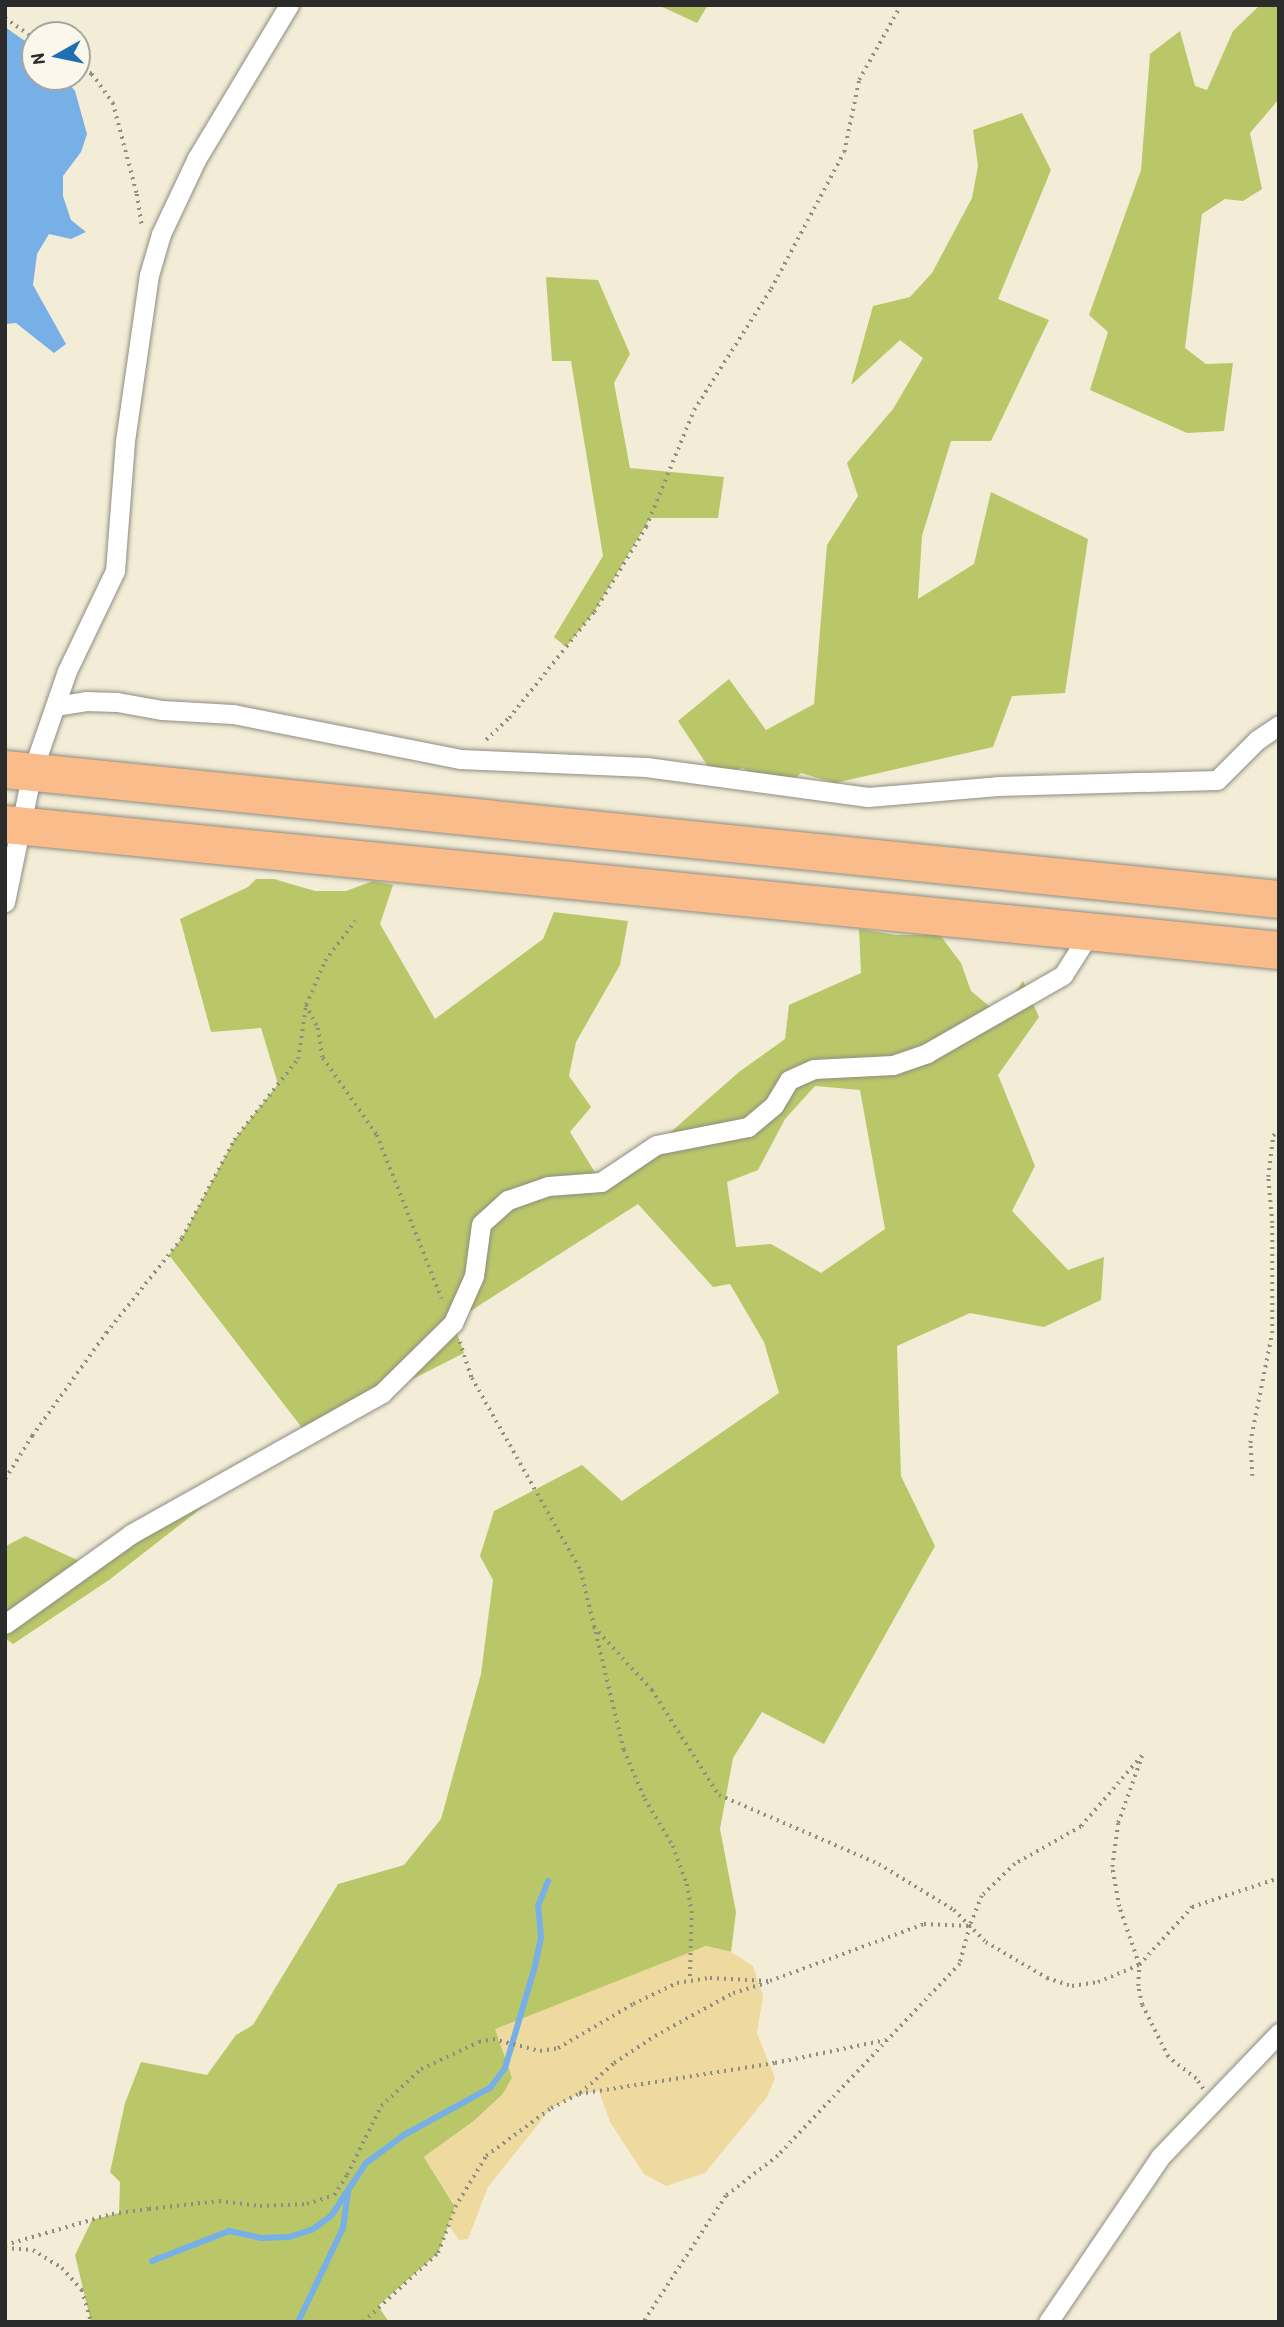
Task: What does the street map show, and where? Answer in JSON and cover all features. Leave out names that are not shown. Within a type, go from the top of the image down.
[{"type":"highway","points":[[19,770],[1279,899]]},
{"type":"highway","points":[[13,824],[1279,950]]},
{"type":"street","points":[[5,902],[19,770],[55,706],[67,671],[115,571],[126,428],[149,275],[161,234],[197,158],[289,5]]},
{"type":"street","points":[[55,706],[85,701],[117,702],[162,710],[233,714],[460,759],[646,767],[868,797],[998,786],[1217,780],[1257,740],[1279,725]]},
{"type":"street","points":[[5,1624],[131,1534],[382,1393],[453,1323],[474,1276],[481,1224],[508,1200],[548,1185],[601,1182],[656,1145],[748,1127],[774,1105],[789,1080],[814,1069],[893,1065],[927,1053],[1063,975],[1091,931]]},
{"type":"street","points":[[1048,2322],[1160,2157],[1279,2033]]},
{"type":"path","points":[[460,759],[478,748],[509,718],[594,612],[646,527],[694,410],[771,289],[844,152],[859,80],[901,5]]},
{"type":"path","points":[[5,18],[21,29]]},
{"type":"path","points":[[91,74],[113,103],[137,194],[143,234]]},
{"type":"path","points":[[5,1479],[106,1333],[182,1238],[234,1140],[298,1059],[306,1005],[325,961],[355,921]]},
{"type":"path","points":[[306,1005],[318,1028],[323,1058],[377,1135],[424,1259],[453,1323],[472,1378],[581,1570],[624,1750],[645,1799],[673,1846],[687,1884],[692,1911],[690,1981]]},
{"type":"path","points":[[1252,1476],[1250,1443],[1272,1333],[1272,1223],[1268,1177],[1273,1136],[1279,1130]]},
{"type":"path","points":[[594,1628],[652,1690],[719,1795],[878,1864],[954,1910],[986,1942],[1047,1978],[1072,1986],[1098,1982],[1139,1965],[1192,1907],[1279,1878]]},
{"type":"path","points":[[645,2322],[726,2196],[778,2156],[960,1964],[970,1926],[982,1896],[1015,1864],[1081,1826],[1142,1756],[1118,1824],[1112,1867],[1119,1907],[1139,1965],[1138,1986],[1142,2005],[1168,2057],[1196,2079],[1203,2090],[1205,2109]]},
{"type":"path","points":[[363,2322],[438,2252],[455,2207],[486,2156],[551,2108],[579,2094],[614,2063],[655,2036],[733,1993],[770,1982],[924,1924],[970,1926]]},
{"type":"path","points":[[5,2247],[120,2213],[219,2202],[260,2206],[307,2204],[334,2194],[347,2175],[381,2106],[422,2068],[479,2042],[493,2039],[540,2051],[558,2048],[633,2004],[677,1983],[742,1978],[770,1982]]},
{"type":"path","points":[[579,2094],[750,2067],[888,2039]]},
{"type":"path","points":[[5,2247],[33,2250],[62,2268],[82,2290],[91,2322]]},
{"type":"green space","points":[[658,5],[708,5],[697,23]]},
{"type":"green space","points":[[1260,5],[1279,5],[1279,99],[1250,133],[1262,189],[1243,201],[1225,199],[1202,214],[1185,348],[1206,364],[1233,363],[1224,431],[1187,433],[1090,390],[1108,332],[1089,315],[1141,170],[1150,54],[1180,31],[1195,86],[1207,90],[1233,31]]},
{"type":"green space","points":[[1022,113],[1051,170],[998,299],[1049,320],[991,441],[951,441],[922,536],[918,599],[974,564],[991,492],[1088,539],[1065,693],[1012,696],[993,747],[835,783],[801,773],[777,795],[743,768],[715,777],[678,721],[729,679],[766,730],[814,704],[827,545],[858,496],[847,463],[893,409],[923,358],[900,340],[851,385],[873,306],[910,297],[932,273],[972,198],[978,166],[973,130]]},
{"type":"green space","points":[[546,277],[598,280],[630,354],[614,383],[630,468],[724,477],[718,518],[650,518],[594,612],[566,647],[554,637],[603,556],[571,361],[552,361]]},
{"type":"green space","points":[[256,879],[274,879],[315,891],[346,891],[373,881],[393,885],[380,924],[435,1019],[543,939],[554,912],[628,921],[620,965],[576,1042],[569,1076],[591,1107],[570,1132],[601,1182],[656,1145],[739,1072],[785,1039],[789,1005],[861,973],[859,929],[896,935],[940,935],[961,963],[971,991],[1000,1015],[1023,981],[1039,1017],[998,1075],[1035,1166],[1012,1211],[1068,1270],[1104,1257],[1101,1300],[1044,1327],[970,1313],[897,1346],[901,1476],[935,1546],[824,1744],[762,1712],[733,1758],[720,1829],[736,1912],[731,1952],[706,1946],[654,1968],[512,2078],[503,2094],[474,2121],[424,2157],[455,2207],[438,2253],[378,2306],[389,2322],[91,2322],[75,2255],[92,2220],[119,2213],[120,2182],[110,2172],[125,2103],[141,2062],[207,2075],[236,2035],[253,2025],[338,1884],[404,1865],[441,1819],[481,1674],[493,1580],[480,1556],[494,1511],[582,1465],[622,1501],[779,1393],[764,1342],[730,1284],[713,1287],[638,1204],[453,1322],[464,1353],[306,1433],[169,1255],[182,1238],[234,1140],[278,1084],[261,1028],[211,1032],[180,919],[248,887]],"holes":[[[815,1086],[860,1090],[885,1229],[821,1273],[771,1244],[736,1247],[727,1182],[758,1170],[785,1119]]]},
{"type":"green space","points":[[198,1495],[204,1506],[109,1580],[13,1644],[5,1638],[6,1546],[25,1536],[88,1565]]},
{"type":"sand","points":[[706,1946],[731,1952],[753,1966],[763,1996],[757,2033],[775,2078],[767,2097],[705,2173],[666,2186],[644,2174],[610,2122],[599,2091],[579,2094],[551,2108],[488,2187],[468,2239],[459,2240],[448,2224],[455,2206],[424,2157],[474,2121],[503,2094],[512,2078],[495,2029]]},
{"type":"water","points":[[5,27],[21,38],[21,91],[75,91],[87,134],[81,152],[63,176],[63,196],[71,220],[86,232],[71,239],[49,234],[37,254],[33,285],[66,344],[54,353],[16,323],[5,324]]},
{"type":"waterway","points":[[152,2261],[229,2231],[261,2238],[289,2237],[313,2229],[331,2216],[366,2163],[404,2135],[490,2088],[505,2068],[535,1966],[541,1938],[538,1906],[548,1881]]},
{"type":"waterway","points":[[298,2322],[343,2228],[348,2191]]}]
